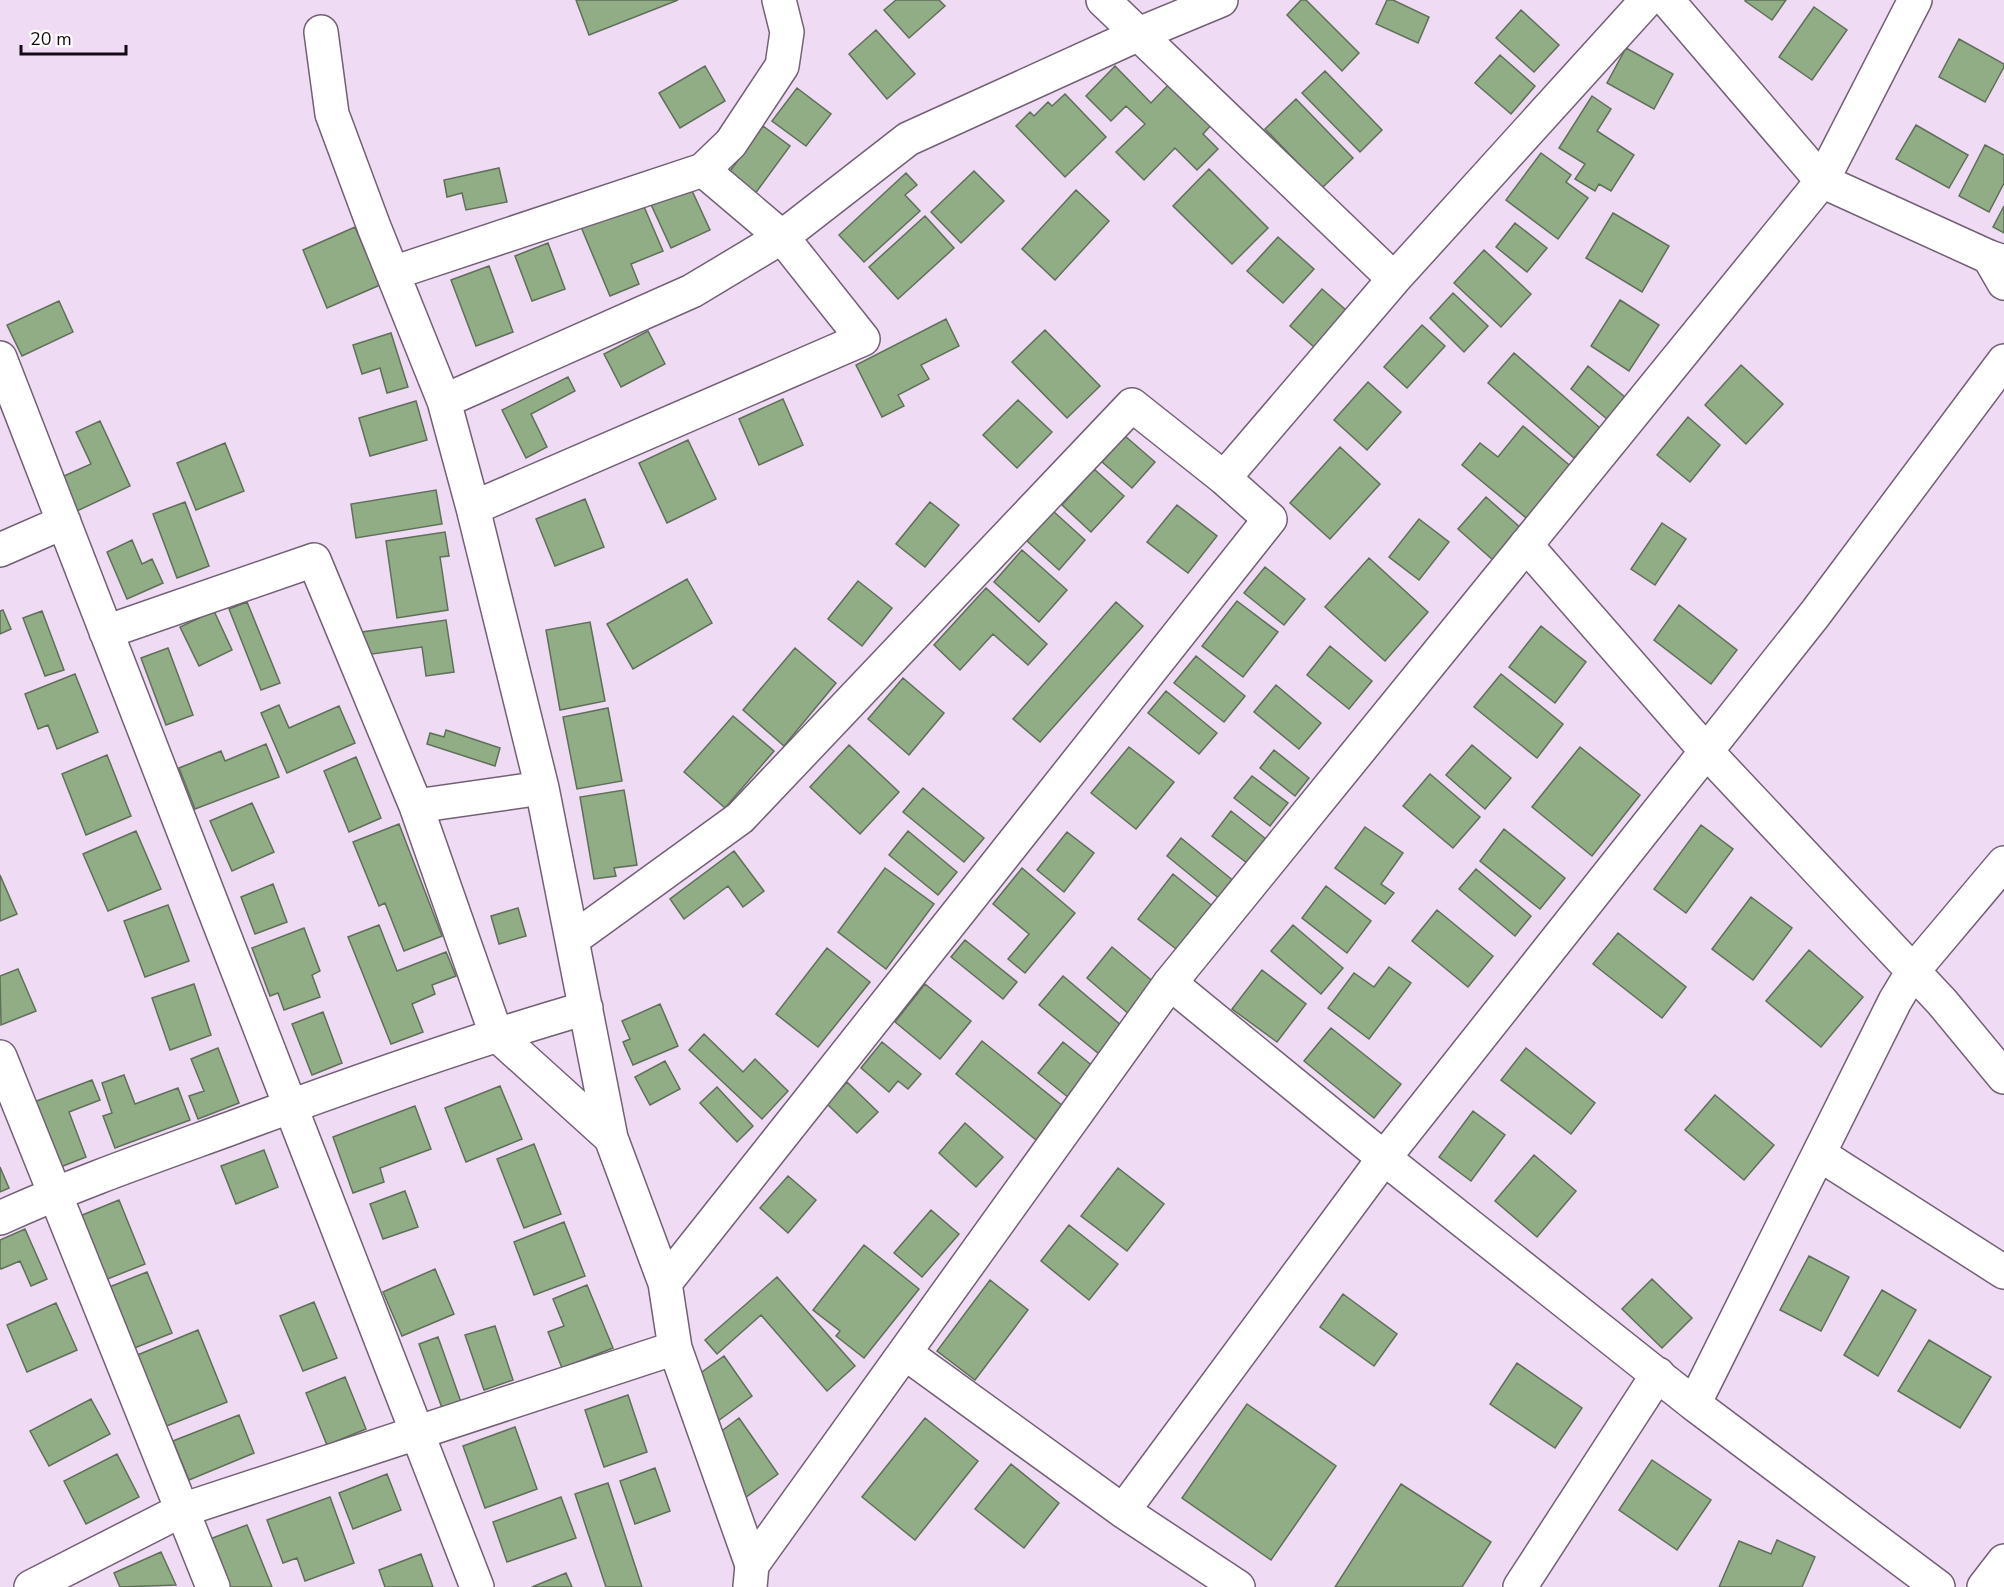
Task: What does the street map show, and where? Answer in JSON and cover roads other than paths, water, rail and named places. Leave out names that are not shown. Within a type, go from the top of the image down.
[{"type":"street","points":[[393,273],[703,170],[731,144],[783,66],[787,32],[779,0]]},
{"type":"street","points":[[1103,0],[1394,279]]},
{"type":"street","points":[[444,401],[692,291],[782,237],[908,139],[1139,34],[1221,0]]},
{"type":"street","points":[[1224,478],[1394,279],[1647,0]]},
{"type":"street","points":[[1667,0],[1822,181],[1999,267]]},
{"type":"street","points":[[751,1576],[905,1353],[1170,983],[1822,181],[1915,0]]},
{"type":"street","points":[[321,32],[332,114],[444,401],[473,508],[542,788],[610,1138],[664,1283],[675,1348],[751,1576]]},
{"type":"street","points":[[473,508],[863,339],[782,237],[703,170]]},
{"type":"street","points":[[0,358],[477,1587]]},
{"type":"street","points":[[1123,1511],[1384,1158],[1815,614],[2004,362]]},
{"type":"street","points":[[573,939],[740,818],[1132,405],[1224,478],[1270,519],[664,1283]]},
{"type":"street","points":[[0,550],[64,522]]},
{"type":"street","points":[[1526,545],[1706,751],[1942,1002],[2004,1077]]},
{"type":"street","points":[[106,632],[314,560],[416,806],[496,1034],[610,1138]]},
{"type":"street","points":[[416,806],[542,788]]},
{"type":"street","points":[[1694,1404],[1894,1001],[1913,970],[2004,863]]},
{"type":"street","points":[[1170,983],[1384,1158],[1694,1404],[1938,1587]]},
{"type":"street","points":[[0,1218],[54,1193],[290,1106],[496,1034],[586,1008]]},
{"type":"street","points":[[0,1057],[213,1587]]},
{"type":"street","points":[[1819,1154],[2004,1272]]},
{"type":"street","points":[[31,1587],[182,1510],[675,1348]]},
{"type":"street","points":[[905,1353],[1225,1584]]},
{"type":"street","points":[[1520,1587],[1658,1374]]},
{"type":"street","points":[[1984,1587],[2004,1561]]}]
